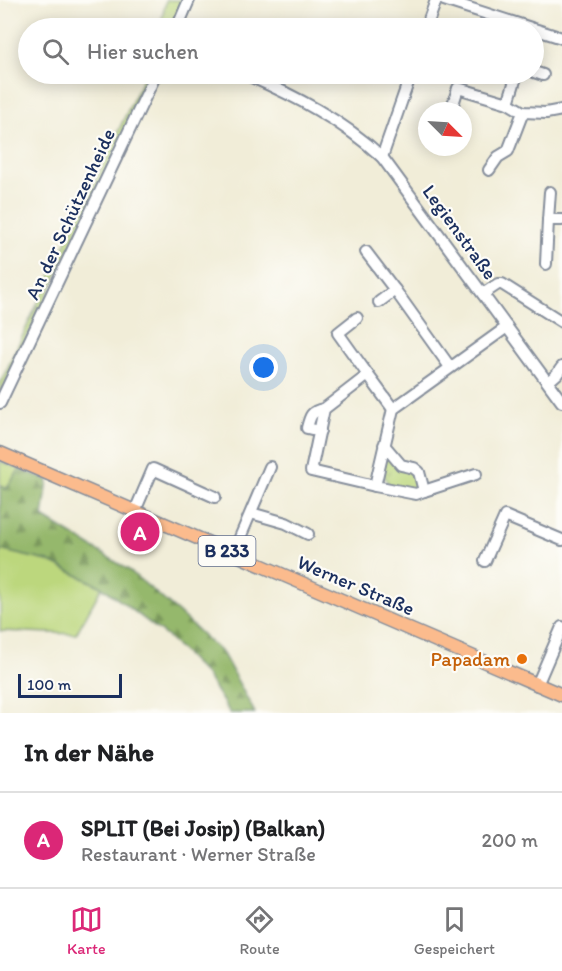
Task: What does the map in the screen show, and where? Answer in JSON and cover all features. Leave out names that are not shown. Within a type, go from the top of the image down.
[{"type":"main road","name":"Werner Straße","points":[[0,453],[562,695]]},
{"type":"street","points":[[181,18],[189,0]]},
{"type":"street","points":[[430,18],[436,0]]},
{"type":"street","points":[[444,0],[487,18]]},
{"type":"street","points":[[544,33],[562,38]]},
{"type":"street","name":"An der Schützenheide","points":[[0,403],[151,84]]},
{"type":"street","name":"Legienstraße","points":[[268,84],[333,118],[359,136],[382,157],[562,402]]},
{"type":"street","points":[[382,157],[408,84]]},
{"type":"street","points":[[508,103],[514,84]]},
{"type":"street","points":[[454,102],[458,88],[508,103],[523,112],[546,113],[562,110]]},
{"type":"street","points":[[489,170],[498,157],[508,151],[523,112]]},
{"type":"street","points":[[546,264],[550,192]]},
{"type":"street","points":[[548,220],[562,220]]},
{"type":"street","points":[[366,252],[450,367]]},
{"type":"street","points":[[483,294],[498,284],[502,285],[562,322]]},
{"type":"street","points":[[379,302],[395,290]]},
{"type":"street","points":[[357,318],[338,333],[393,409]]},
{"type":"street","points":[[375,486],[393,409],[507,327]]},
{"type":"street","points":[[548,382],[562,367]]},
{"type":"street","points":[[368,375],[324,410],[311,471],[416,494],[476,474]]},
{"type":"street","points":[[384,445],[401,465],[414,468],[419,472],[424,491]]},
{"type":"street","points":[[233,554],[270,467]]},
{"type":"street","points":[[135,512],[153,469],[215,497]]},
{"type":"street","points":[[251,513],[286,523],[308,534]]},
{"type":"street","points":[[485,561],[505,516],[562,540]]},
{"type":"street","points":[[537,685],[562,627]]},
{"type":"green space","points":[[166,0],[186,0],[179,18],[162,18]]},
{"type":"green space","points":[[140,84],[147,84],[0,395],[0,384]]},
{"type":"green space","points":[[385,452],[413,470],[421,487],[410,491],[389,485],[381,471]]},
{"type":"green space","points":[[0,461],[20,469],[6,489],[0,486]]},
{"type":"green space","points":[[20,469],[48,480],[43,517],[129,570],[223,654],[255,713],[230,713],[206,675],[169,638],[102,587],[48,561],[0,550],[0,486],[6,489]]},
{"type":"green space","points":[[0,550],[48,561],[102,587],[76,634],[0,631]]},
{"type":"place","name":"SPLIT (Bei Josip) (Balkan)","points":[[140,532]]},
{"type":"place","name":"Papadam","points":[[522,659]]}]
